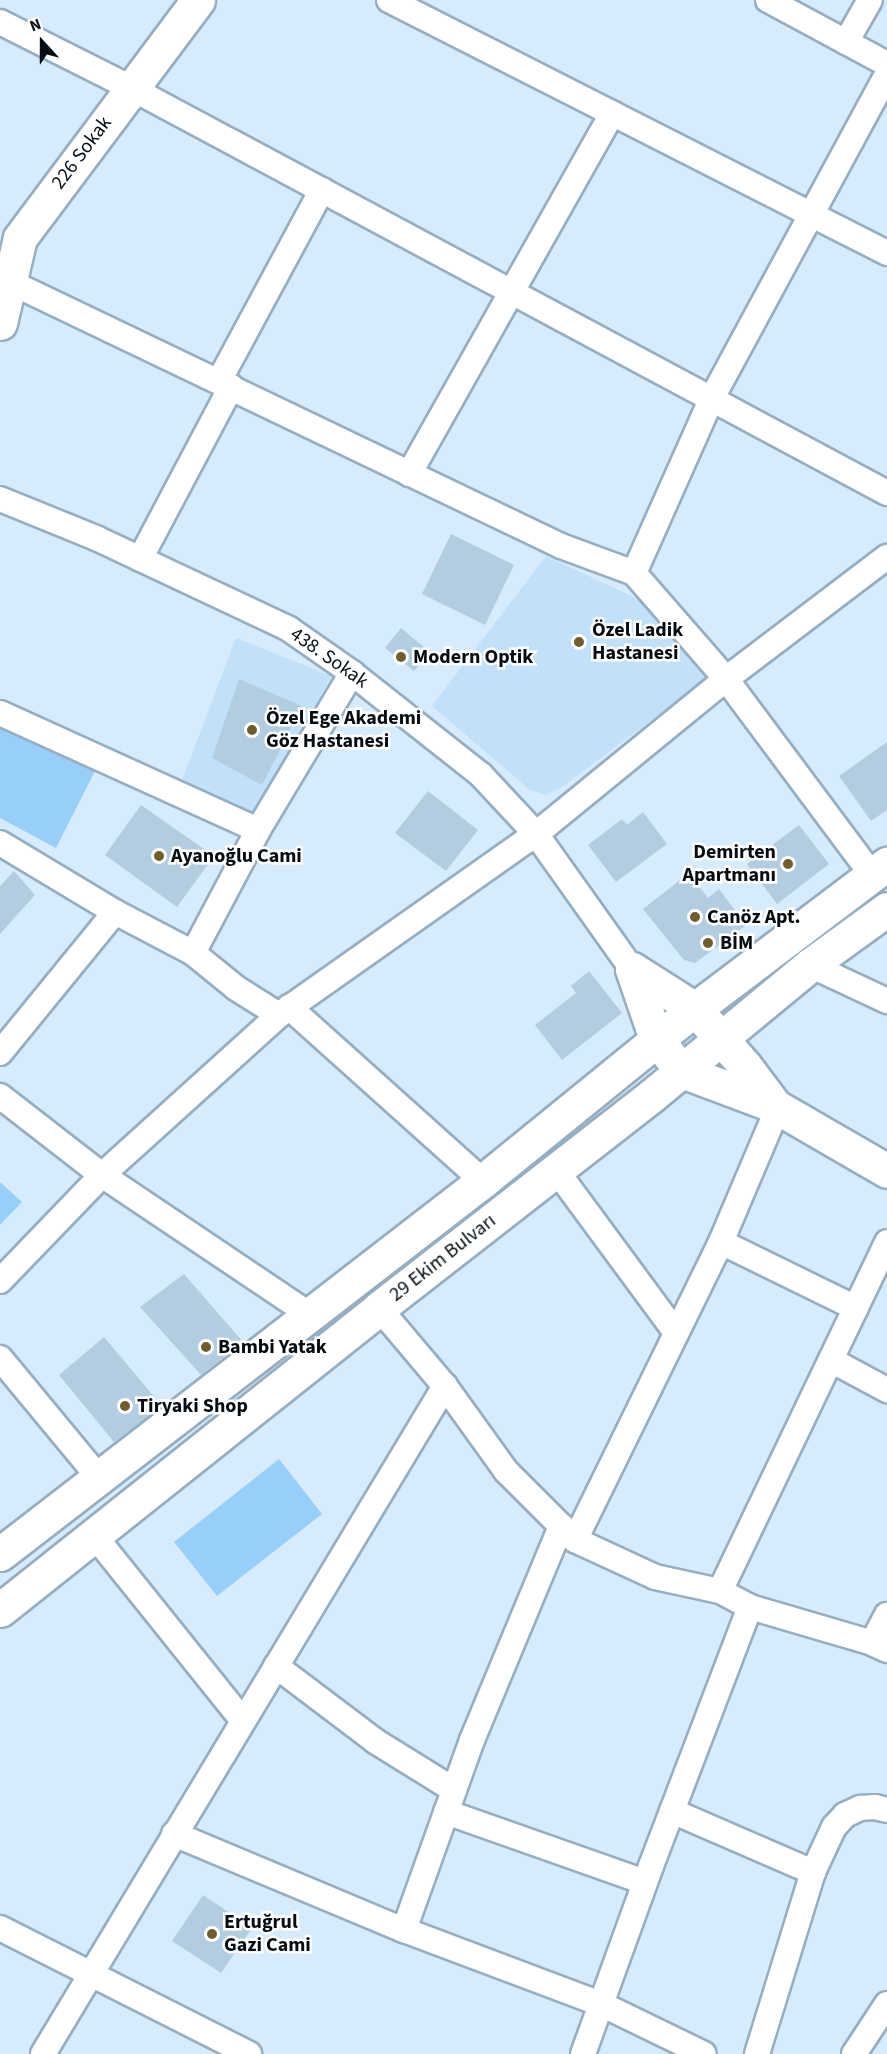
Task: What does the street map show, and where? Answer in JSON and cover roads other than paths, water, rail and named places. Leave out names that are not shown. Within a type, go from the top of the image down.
[{"type":"main road","name":"226 Sokak","points":[[3,305],[10,234],[130,88],[198,0]]},
{"type":"main road","name":"29 Ekim Bulvarı","points":[[0,1554],[312,1316],[483,1181],[656,1039],[879,870]]},
{"type":"main road","name":"29 Ekim Bulvarı","points":[[0,1610],[379,1308],[682,1071],[810,965],[887,909]]},
{"type":"main road","points":[[632,969],[695,1009],[777,1107]]},
{"type":"main road","points":[[632,969],[656,1039],[682,1071],[777,1107],[887,1171]]},
{"type":"street","points":[[389,0],[887,253]]},
{"type":"street","points":[[768,0],[887,64]]},
{"type":"street","points":[[846,42],[870,0]]},
{"type":"street","points":[[0,22],[130,88],[887,493]]},
{"type":"street","points":[[634,573],[712,398],[887,75]]},
{"type":"street","points":[[409,474],[510,290],[612,113]]},
{"type":"street","points":[[140,559],[322,190]]},
{"type":"street","points":[[3,305],[225,384],[561,546],[634,573],[726,679],[879,870]]},
{"type":"street","name":"438. Sokak","points":[[0,499],[140,559],[289,629],[352,673],[481,775],[537,834],[632,969]]},
{"type":"street","points":[[0,1281],[102,1175],[284,1011],[537,834],[726,679],[887,557]]},
{"type":"street","points":[[193,953],[258,830],[352,673]]},
{"type":"street","points":[[0,713],[258,830]]},
{"type":"street","points":[[0,843],[115,912],[193,953],[236,988],[284,1011],[483,1181]]},
{"type":"street","points":[[0,1053],[115,912]]},
{"type":"street","points":[[810,965],[887,1001]]},
{"type":"street","points":[[0,1096],[102,1175],[312,1316]]},
{"type":"street","points":[[404,1930],[450,1801],[568,1533],[676,1333],[721,1242],[777,1107]]},
{"type":"street","points":[[556,1170],[676,1333]]},
{"type":"street","points":[[721,1242],[856,1308]]},
{"type":"street","points":[[720,1592],[887,1242]]},
{"type":"street","points":[[379,1308],[445,1386],[506,1471],[568,1533],[655,1577],[720,1592],[750,1607],[880,1647],[887,1615]]},
{"type":"street","points":[[0,1358],[100,1479]]},
{"type":"street","points":[[831,1360],[887,1390]]},
{"type":"street","points":[[43,2054],[445,1386]]},
{"type":"street","points":[[94,1535],[243,1721]]},
{"type":"street","points":[[583,2054],[645,1882],[750,1607]]},
{"type":"street","points":[[276,1666],[450,1801],[645,1882]]},
{"type":"street","points":[[757,2054],[813,1872],[834,1827],[845,1815],[860,1808],[875,1807],[887,1810]]},
{"type":"street","points":[[672,1811],[813,1872]]},
{"type":"street","points":[[174,1834],[404,1930],[601,2004],[704,2054]]},
{"type":"street","points":[[0,1928],[249,2054]]},
{"type":"street","points":[[854,2054],[887,2004]]},
{"type":"place","name":"Özel Ladik Hastanesi","points":[[579,642]]},
{"type":"place","name":"Modern Optik","points":[[401,657]]},
{"type":"place","name":"Özel Ege Akademi Göz Hastanesi","points":[[252,730]]},
{"type":"place","name":"Ayanoğlu Cami","points":[[159,856]]},
{"type":"place","name":"Demirten Apartmanı","points":[[788,864]]},
{"type":"place","name":"Canöz Apt.","points":[[695,917]]},
{"type":"place","name":"BİM","points":[[708,943]]},
{"type":"place","name":"Bambi Yatak","points":[[206,1347]]},
{"type":"place","name":"Tiryaki Shop","points":[[125,1406]]},
{"type":"place","name":"Ertuğrul Gazi Cami","points":[[212,1934]]}]
